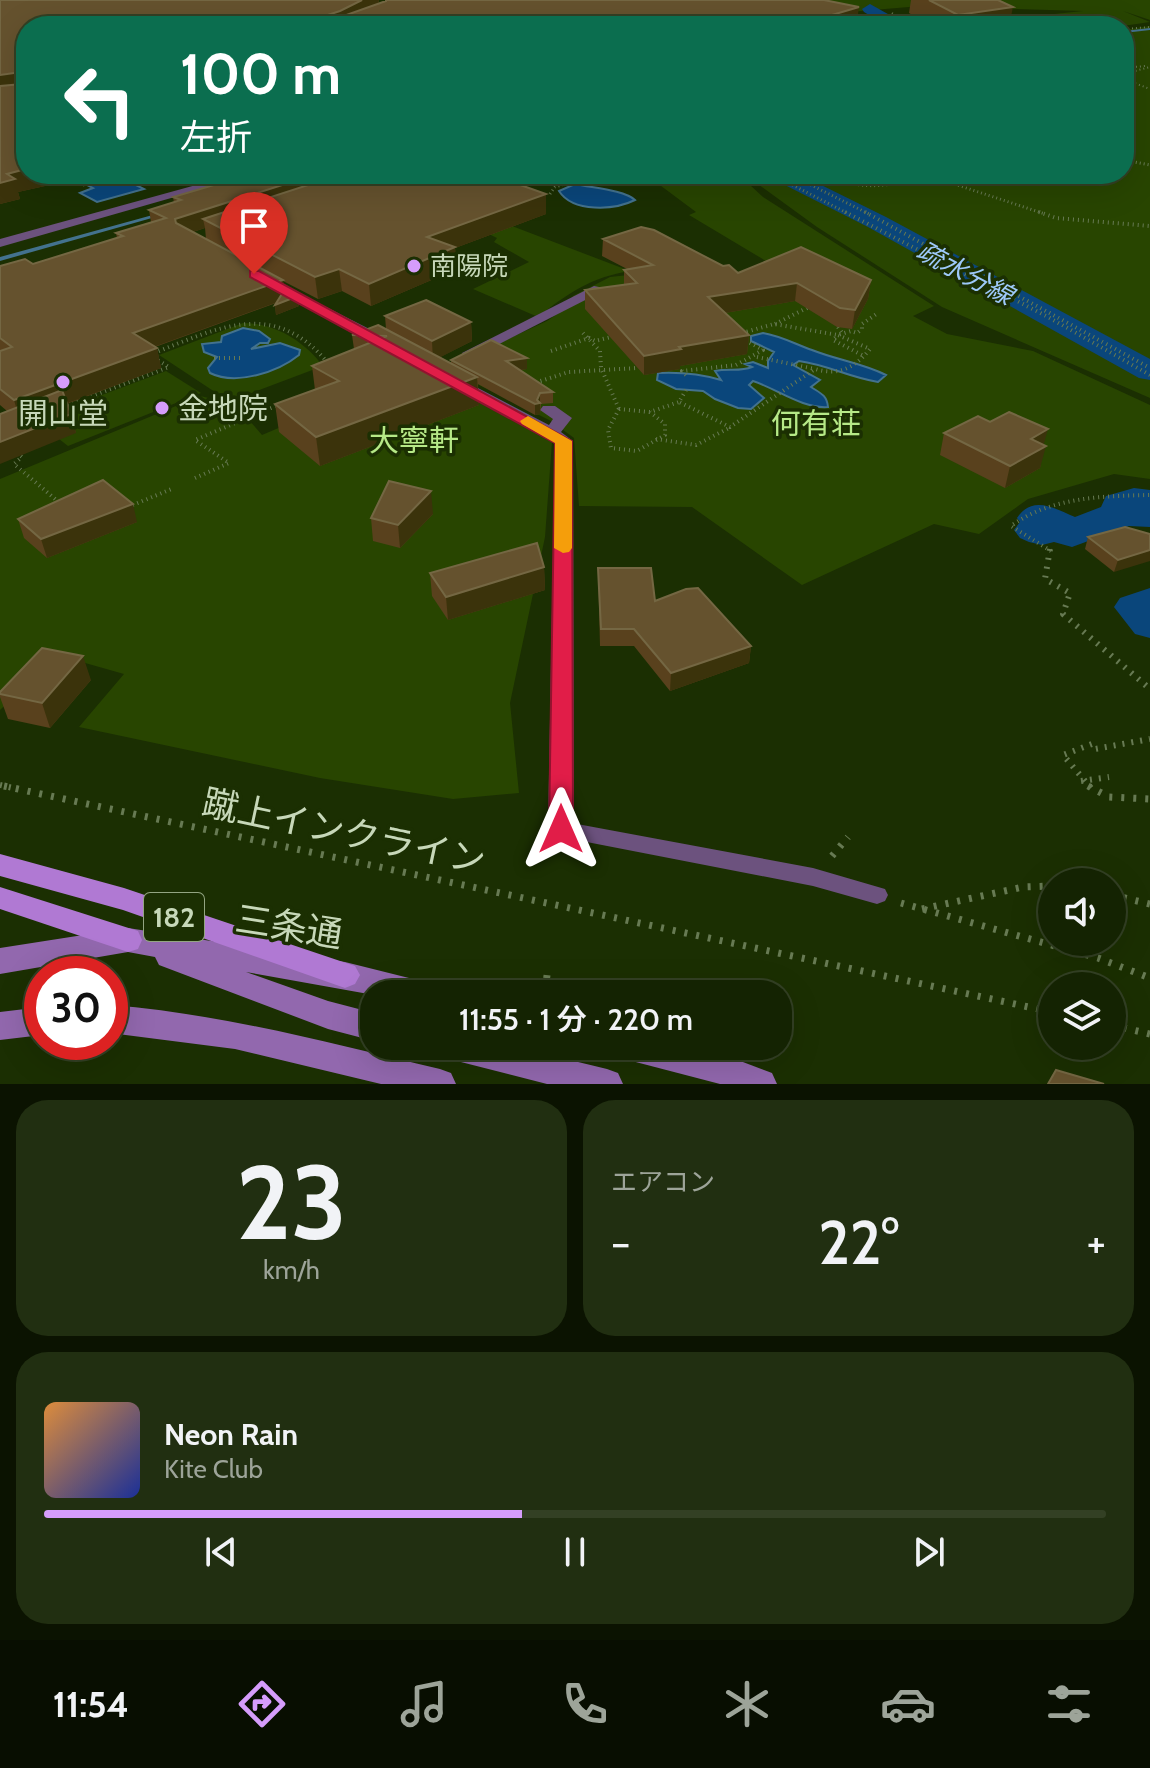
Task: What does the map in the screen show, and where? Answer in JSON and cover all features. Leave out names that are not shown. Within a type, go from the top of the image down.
[{"type":"main road","name":"182","points":[[0,865],[124,899],[345,975]]},
{"type":"main road","name":"182","points":[[0,898],[128,940]]},
{"type":"main road","name":"三条通","points":[[0,961],[128,940],[365,980]]},
{"type":"main road","points":[[128,940],[328,1015],[360,1023]]},
{"type":"main road","points":[[128,1020],[250,1037],[392,1078],[440,1084]]},
{"type":"main road","points":[[0,1026],[24,1023]]},
{"type":"main road","points":[[510,1060],[607,1084]]},
{"type":"main road","points":[[683,1060],[761,1084]]},
{"type":"street","points":[[0,243],[213,184]]},
{"type":"street","points":[[254,274],[402,352]]},
{"type":"street","points":[[460,358],[594,290]]},
{"type":"street","points":[[434,369],[564,441],[561,829]]},
{"type":"street","points":[[549,410],[563,418],[552,433]]},
{"type":"lane","points":[[561,829],[813,877],[877,895]]},
{"type":"path","points":[[892,13],[896,16]]},
{"type":"path","points":[[83,185],[87,184]]},
{"type":"path","points":[[550,194],[555,187],[565,184]]},
{"type":"path","points":[[790,184],[1048,317],[1150,375]]},
{"type":"path","points":[[810,184],[911,235],[1150,368]]},
{"type":"path","points":[[848,184],[864,190],[900,184]]},
{"type":"path","points":[[955,184],[1056,218],[1150,226]]},
{"type":"path","points":[[757,357],[763,350],[738,334],[774,324],[815,305]]},
{"type":"path","points":[[856,323],[862,324],[878,313]]},
{"type":"path","points":[[57,409],[169,367],[150,355],[242,320],[260,321],[292,334],[323,357],[329,369]]},
{"type":"path","points":[[774,324],[840,334],[857,333],[862,329],[862,324]]},
{"type":"path","points":[[838,327],[840,334]]},
{"type":"path","points":[[194,332],[200,336]]},
{"type":"path","points":[[583,333],[600,351],[601,368],[619,409]]},
{"type":"path","points":[[551,351],[589,338],[595,341],[623,334]]},
{"type":"path","points":[[840,334],[833,340],[864,356]]},
{"type":"path","points":[[686,375],[682,371],[719,368],[757,357],[796,363],[831,375],[839,373],[858,362],[870,349],[840,334]]},
{"type":"path","points":[[214,358],[242,358]]},
{"type":"path","points":[[522,389],[536,381],[601,368],[615,371],[637,368]]},
{"type":"path","points":[[656,439],[696,445],[730,427],[814,371]]},
{"type":"path","points":[[619,409],[650,412],[679,402],[686,390]]},
{"type":"path","points":[[195,478],[229,463],[195,440],[292,399]]},
{"type":"path","points":[[679,402],[730,427]]},
{"type":"path","points":[[69,414],[71,404]]},
{"type":"path","points":[[619,409],[608,430],[611,448],[637,451],[665,435],[665,424],[650,412]]},
{"type":"path","points":[[8,446],[22,457],[14,464]]},
{"type":"path","points":[[7,458],[65,507]]},
{"type":"path","points":[[124,498],[131,506],[174,488]]},
{"type":"path","points":[[1150,495],[1088,499],[1022,515],[1011,526],[1051,550],[1045,579],[1070,593],[1063,614],[1150,689]]},
{"type":"path","points":[[1150,739],[1095,749],[1092,744],[1063,755],[1080,781],[1106,799],[1150,799]]},
{"type":"path","points":[[1080,781],[1109,777]]},
{"type":"path","name":"蹴上インクライン","points":[[0,785],[1038,1009]]},
{"type":"path","points":[[922,909],[1038,886]]},
{"type":"path","points":[[877,895],[1098,958],[1150,978]]},
{"type":"path","points":[[1126,898],[1150,904]]},
{"type":"path","points":[[546,980],[548,968]]},
{"type":"path","points":[[1126,1028],[1150,1034]]},
{"type":"green space","points":[[770,0],[1150,0],[1150,20],[1123,11],[1150,22],[1134,24],[1134,16],[1035,16],[1083,11],[921,6],[837,13]]},
{"type":"green space","points":[[1150,26],[1150,398],[942,307],[817,227],[758,184],[1134,184],[1134,28]]},
{"type":"green space","name":"何有荘","points":[[658,184],[749,184],[763,197],[934,306],[913,316],[947,334],[1033,351],[1150,405],[1150,479],[1114,474],[1028,499],[979,534],[934,524],[802,585],[692,507],[579,506],[574,438],[551,421],[445,368],[547,321],[566,308],[573,296],[610,277],[638,274],[748,285],[776,267],[689,215],[696,212]]},
{"type":"green space","points":[[488,217],[630,271],[581,287],[538,317],[473,289],[529,262],[494,242],[497,238],[468,224]]},
{"type":"green space","points":[[243,323],[266,326],[288,335],[323,366],[233,400],[224,398],[159,355]]},
{"type":"green space","name":"大寧軒","points":[[417,369],[552,442],[545,537],[510,703],[519,793],[453,799],[320,778],[79,727],[124,674],[57,655],[0,710],[0,479],[200,396],[235,404],[262,435]]},
{"type":"green space","points":[[166,371],[201,393],[68,446],[35,420]]},
{"type":"water","points":[[86,184],[134,184],[144,189],[97,202],[80,193],[93,188]]},
{"type":"water","points":[[575,184],[616,192],[635,200],[617,206],[584,206],[565,198],[559,191]]},
{"type":"water","points":[[243,328],[259,331],[270,339],[268,343],[260,343],[251,349],[280,343],[300,350],[299,355],[280,367],[244,378],[220,377],[210,373],[208,368],[217,357],[204,352],[202,344],[221,342],[222,336]]},
{"type":"water","points":[[763,333],[886,375],[878,382],[799,361],[793,365],[820,380],[811,387],[825,397],[828,407],[800,402],[753,381],[749,385],[764,398],[751,409],[738,408],[703,391],[676,389],[657,380],[658,373],[682,373],[721,380],[715,371],[752,367],[745,364],[753,362],[768,368],[768,361],[774,352],[751,341],[751,336]]},
{"type":"building","points":[[0,0],[362,0],[325,16],[16,16],[16,73],[0,75]]},
{"type":"building","points":[[824,0],[859,7],[829,16],[349,14],[386,1]]},
{"type":"building","points":[[929,0],[998,0],[1013,7],[958,15]]},
{"type":"building","points":[[16,85],[16,172],[7,174],[15,179],[0,183],[0,86]]},
{"type":"building","points":[[217,184],[285,184],[175,219],[176,223],[283,280],[133,333],[157,348],[14,400],[0,389],[0,351],[12,347],[0,338],[0,266],[25,259],[33,264],[123,236],[116,233],[166,218],[149,210],[181,200],[173,197]]},
{"type":"building","points":[[311,184],[518,184],[546,194],[427,237],[455,247],[369,284],[339,269],[315,277],[203,219]]},
{"type":"building","points":[[641,227],[654,230],[723,266],[729,265],[738,273],[801,247],[871,280],[855,310],[840,308],[797,283],[708,297],[749,335],[644,356],[585,290],[637,283],[624,270],[653,265],[603,239]]},
{"type":"building","points":[[285,289],[298,296],[275,305]]},
{"type":"building","points":[[426,300],[471,322],[432,341],[385,316]]},
{"type":"building","points":[[378,325],[477,377],[316,437],[275,404],[339,381],[312,366],[387,336],[352,335]]},
{"type":"building","points":[[491,340],[527,358],[506,361],[553,392],[540,393],[537,400],[540,403],[535,404],[451,360]]},
{"type":"building","points":[[62,390],[71,414],[0,442],[0,414]]},
{"type":"building","points":[[1009,412],[1048,429],[1031,439],[1046,446],[1010,466],[944,433],[978,416],[990,422]]},
{"type":"building","points":[[103,480],[133,504],[41,539],[18,519]]},
{"type":"building","points":[[389,481],[431,491],[398,525],[371,518]]},
{"type":"building","points":[[1125,527],[1150,534],[1150,550],[1118,560],[1088,537]]},
{"type":"building","points":[[537,543],[544,567],[446,597],[430,573]]},
{"type":"building","points":[[598,568],[651,568],[655,601],[686,589],[698,588],[751,646],[671,673],[634,629],[601,629]]},
{"type":"building","points":[[42,648],[83,656],[42,703],[0,694],[0,692]]},
{"type":"building","points":[[1056,1070],[1104,1084],[1048,1084]]},
{"type":"waterway","name":"疏水分線","points":[[870,9],[882,16]]},
{"type":"waterway","points":[[1134,31],[1150,29]]},
{"type":"waterway","name":"疏水分線","points":[[801,184],[1150,371]]},
{"type":"waterway","points":[[0,259],[162,214]]},
{"type":"waterway","points":[[1150,501],[1134,499],[1119,504],[1120,512],[1074,531],[1039,515],[1035,518],[1044,522],[1033,530],[1042,534],[1051,527],[1072,536],[1124,515],[1150,516]]},
{"type":"waterway","points":[[1150,601],[1134,607],[1150,625]]},
{"type":"waterway","points":[[1145,620],[1150,619]]},
{"type":"slow traffic","points":[[528,421],[564,441],[563,548]]},
{"type":"place","name":"南陽院","points":[[414,266]]},
{"type":"place","name":"開山堂","points":[[63,382]]},
{"type":"place","name":"金地院","points":[[162,408]]},
{"type":"route","points":[[254,274],[564,441],[561,829]]}]
